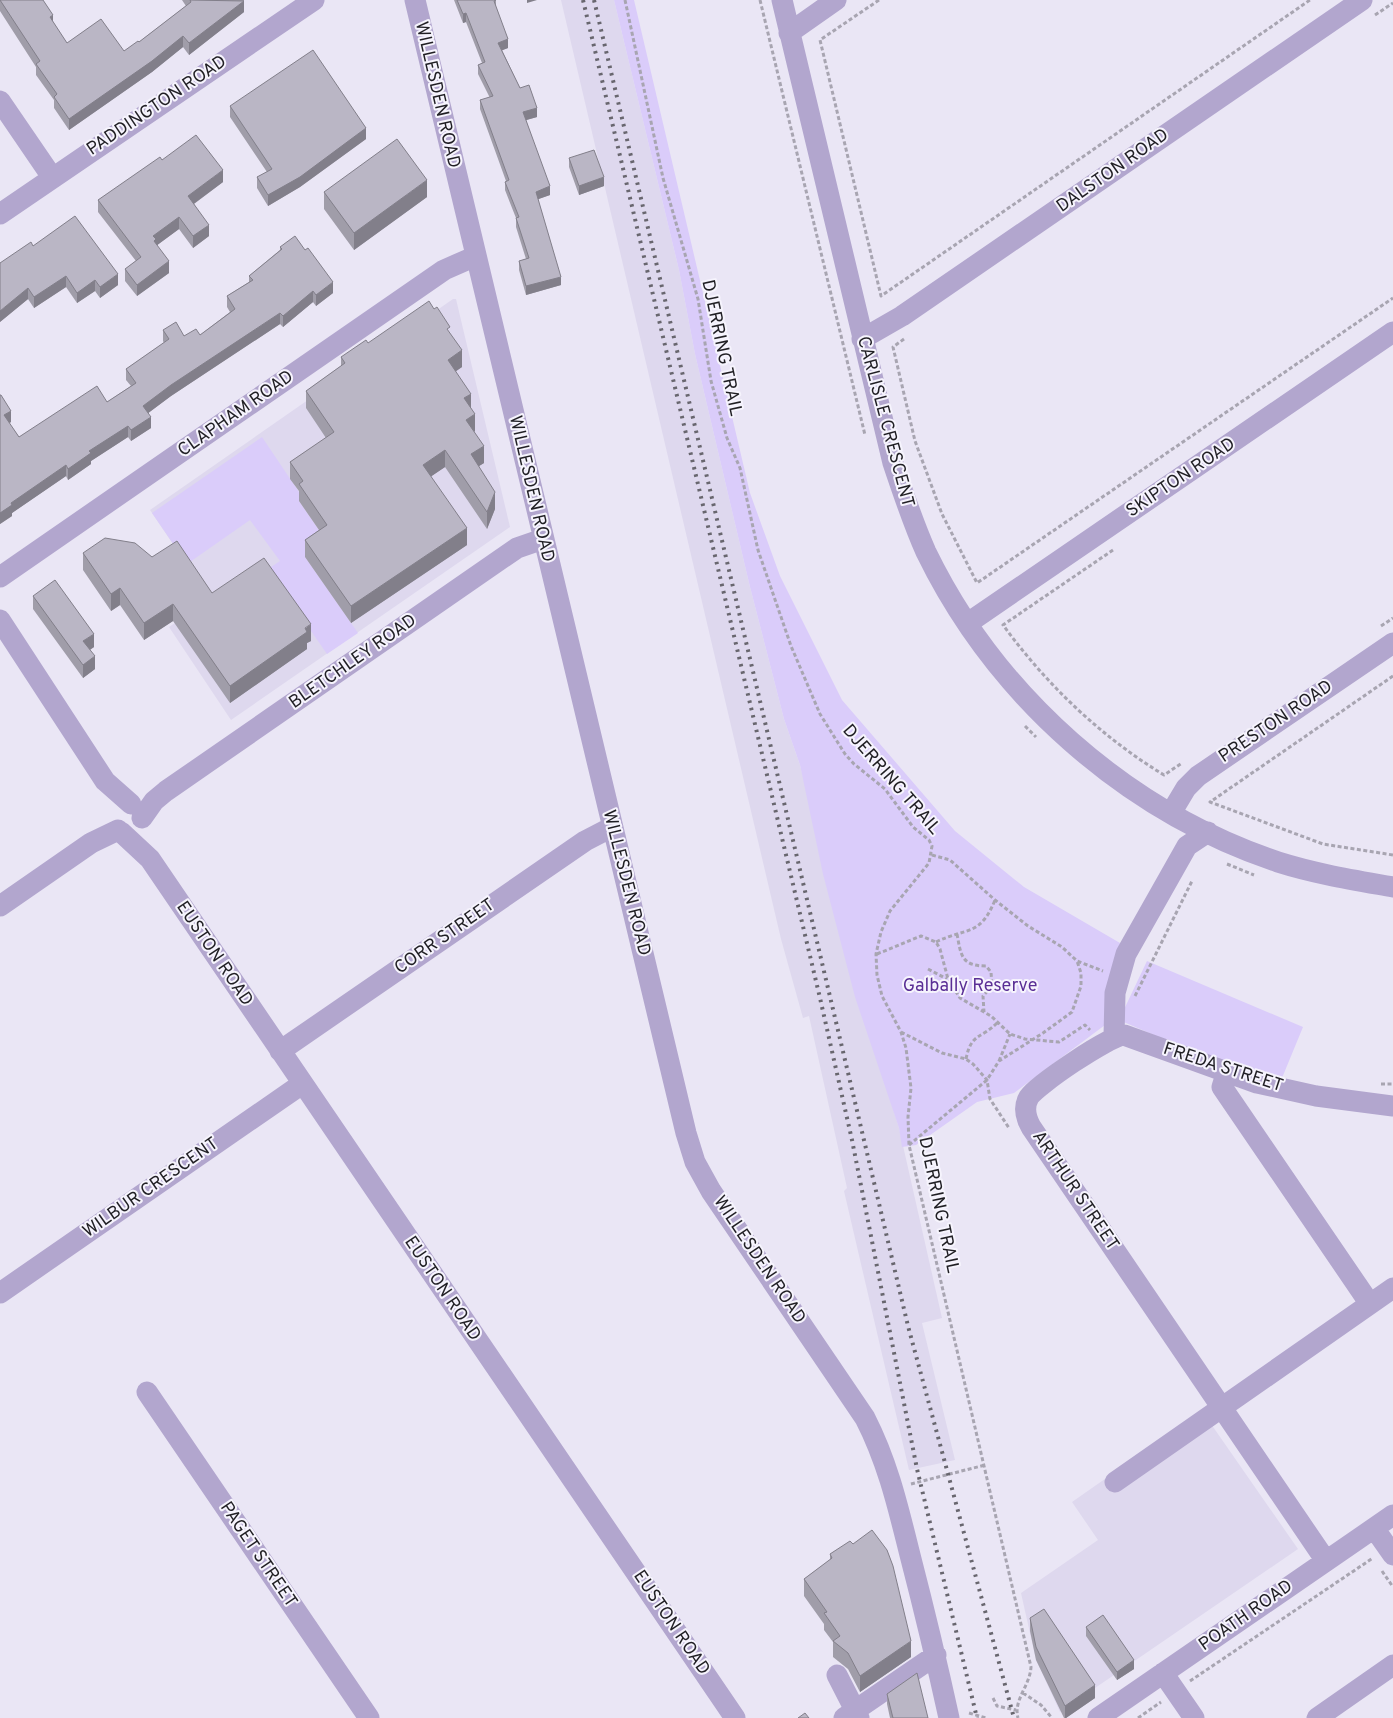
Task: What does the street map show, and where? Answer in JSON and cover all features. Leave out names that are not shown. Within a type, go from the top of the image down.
[{"type":"street","name":"WILLESDEN ROAD","points":[[415,0],[686,1133],[696,1162],[711,1190],[865,1418],[881,1449],[892,1483],[936,1655],[959,1715]]},
{"type":"street","name":"CARLISLE CRESCENT","points":[[782,0],[890,454],[910,513],[938,574],[968,623],[1000,668],[1050,722],[1120,780],[1171,813],[1208,832],[1278,862],[1333,877],[1393,887]]},
{"type":"street","points":[[789,32],[836,0]]},
{"type":"street","name":"PADDINGTON ROAD","points":[[0,214],[300,4]]},
{"type":"street","name":"DALSTON ROAD","points":[[862,339],[902,316],[1365,10]]},
{"type":"street","points":[[0,101],[52,177]]},
{"type":"street","name":"CLAPHAM ROAD","points":[[0,577],[444,270],[476,256]]},
{"type":"street","name":"SKIPTON ROAD","points":[[968,623],[1393,332]]},
{"type":"street","name":"BLETCHLEY ROAD","points":[[0,906],[147,802],[166,791],[517,548],[543,539]]},
{"type":"street","name":"EUSTON ROAD","points":[[0,620],[105,781],[112,799],[142,839],[150,859],[735,1718]]},
{"type":"street","name":"PRESTON ROAD","points":[[1171,813],[1186,788],[1198,776],[1393,643]]},
{"type":"street","name":"CORR STREET","points":[[280,1051],[584,841],[612,827]]},
{"type":"street","points":[[1114,1037],[1115,992],[1126,954],[1187,846],[1208,832]]},
{"type":"street","name":"FREDA STREET","points":[[1114,1037],[1124,1035],[1226,1074],[1257,1083],[1316,1096],[1393,1106]]},
{"type":"street","name":"ARTHUR STREET","points":[[1114,1037],[1036,1089],[1027,1103],[1027,1120],[1326,1561]]},
{"type":"street","points":[[1226,1074],[1222,1087],[1370,1304]]},
{"type":"street","name":"WILBUR CRESCENT","points":[[0,1293],[302,1084]]},
{"type":"street","points":[[1114,1482],[1393,1288]]},
{"type":"street","name":"PAGET STREET","points":[[147,1392],[369,1718]]},
{"type":"street","name":"POATH ROAD","points":[[1098,1718],[1393,1515]]},
{"type":"street","points":[[1374,1528],[1393,1555]]},
{"type":"street","points":[[837,1675],[853,1716],[936,1655]]},
{"type":"street","points":[[1317,1718],[1393,1664]]},
{"type":"street","points":[[1163,1673],[1194,1718]]},
{"type":"path","name":"DJERRING TRAIL","points":[[625,0],[661,170],[698,299],[711,382],[727,438],[740,468],[758,550],[791,646],[820,714],[845,754],[854,764],[885,789],[913,827],[929,840],[932,855],[926,868],[890,911],[881,932],[876,954],[877,976],[882,996],[901,1032],[911,1088],[908,1117],[909,1145],[1031,1667],[1029,1682],[1016,1710]]},
{"type":"path","points":[[760,0],[866,437]]},
{"type":"path","points":[[879,0],[820,40],[881,296],[1310,0]]},
{"type":"path","points":[[1365,10],[1393,3]]},
{"type":"path","points":[[910,335],[893,346],[915,441],[942,514],[977,583],[1393,298]]},
{"type":"path","points":[[1117,547],[1003,625],[1056,689],[1129,753],[1164,775],[1188,758]]},
{"type":"path","points":[[1377,629],[1393,618]]},
{"type":"path","points":[[1393,676],[1210,802],[1323,844],[1393,855]]},
{"type":"path","points":[[1024,725],[1038,738]]},
{"type":"path","points":[[932,855],[950,860],[1028,926],[1062,947],[1077,961],[1081,973],[1081,986],[1072,1012],[998,1061]]},
{"type":"path","points":[[1221,862],[1255,875]]},
{"type":"path","points":[[1132,1004],[1192,880]]},
{"type":"path","points":[[936,942],[979,927],[988,917],[995,900]]},
{"type":"path","points":[[957,934],[964,959],[973,966],[986,966],[991,972],[992,986],[983,996],[984,1012]]},
{"type":"path","points":[[876,954],[921,936],[936,942],[944,958],[948,980],[960,998],[984,1012],[1010,1034],[1059,1042],[1084,1025],[1092,1034]]},
{"type":"path","points":[[1077,961],[1088,963],[1112,976]]},
{"type":"path","points":[[928,970],[948,980]]},
{"type":"path","points":[[966,1059],[968,1047],[973,1039],[987,1033],[997,1023]]},
{"type":"path","points":[[901,1032],[942,1053],[966,1059],[986,1080],[990,1099],[1014,1135]]},
{"type":"path","points":[[909,1145],[986,1080],[998,1061],[1010,1034]]},
{"type":"path","points":[[911,1484],[985,1465]]},
{"type":"path","points":[[1190,1681],[1373,1558],[1393,1587]]},
{"type":"path","points":[[1023,1693],[1042,1706],[1052,1718]]},
{"type":"path","points":[[993,1698],[997,1706],[1016,1710],[1018,1718]]},
{"type":"path","points":[[1138,1718],[1161,1702],[1167,1710]]},
{"type":"path","points":[[959,1715],[986,1718]]},
{"type":"shaded area","points":[[561,0],[614,0],[679,270],[695,354],[750,587],[784,719],[800,765],[880,1067],[899,1128],[942,1318],[922,1323],[955,1460],[909,1470],[844,1191],[847,1188],[809,1016],[803,1018],[781,939]]},
{"type":"shaded area","points":[[453,299],[456,299],[510,527],[231,720],[169,627],[210,599],[150,510]]},
{"type":"shaded area","points":[[1202,1411],[1298,1549],[1060,1712],[1036,1660],[1021,1593],[1098,1540],[1072,1502]]},
{"type":"green space","name":"Galbally Reserve","points":[[614,0],[634,0],[750,493],[780,576],[842,700],[955,831],[1024,887],[1120,943],[1105,1025],[1014,1093],[977,1102],[916,1145],[902,1147],[899,1128],[855,997],[823,874],[800,765],[784,719],[750,587],[695,354],[679,270]]},
{"type":"green space","points":[[262,437],[303,498],[299,501],[327,542],[305,557],[358,633],[327,654],[268,569],[280,561],[250,520],[187,564],[152,513]]},
{"type":"green space","points":[[1147,961],[1303,1027],[1282,1078],[1205,1057],[1119,1020]]},
{"type":"building","points":[[0,0],[43,0],[53,15],[50,17],[67,43],[101,19],[124,51],[139,42],[191,2],[190,0],[244,1],[189,43],[183,36],[152,61],[69,119],[54,97],[57,94],[36,64],[40,61]]},
{"type":"building","points":[[457,0],[496,0],[494,1],[508,39],[498,43],[520,88],[529,85],[537,108],[523,112],[550,186],[536,192],[561,277],[526,286],[519,261],[529,258],[516,218],[519,217],[505,182],[509,180],[480,100],[493,96],[478,65],[485,62],[466,13],[463,14]]},
{"type":"building","points":[[313,50],[366,128],[300,177],[268,195],[257,177],[272,169],[230,106]]},
{"type":"building","points":[[196,135],[223,170],[188,196],[209,225],[193,236],[179,217],[153,236],[156,239],[154,241],[169,261],[137,285],[125,269],[141,257],[98,200],[160,157],[162,160]]},
{"type":"building","points":[[397,139],[427,180],[354,233],[324,192]]},
{"type":"building","points":[[594,150],[604,177],[579,186],[569,158]]},
{"type":"building","points":[[75,216],[118,274],[100,287],[95,280],[77,293],[66,276],[34,297],[28,288],[0,311],[0,263],[31,242],[33,246]]},
{"type":"building","points":[[295,236],[305,250],[308,248],[333,282],[316,295],[313,291],[283,316],[280,313],[171,385],[143,406],[151,417],[131,430],[128,426],[89,451],[91,453],[68,469],[66,465],[11,503],[12,505],[0,513],[0,395],[11,411],[4,415],[19,437],[97,386],[107,402],[136,383],[126,369],[169,339],[163,330],[176,322],[184,336],[196,329],[200,335],[235,309],[227,296],[253,280],[249,276],[282,249],[280,247]]},
{"type":"building","points":[[429,301],[434,309],[437,307],[450,327],[447,329],[462,350],[448,360],[471,394],[464,398],[475,414],[466,420],[484,446],[471,454],[495,492],[487,512],[445,450],[423,465],[467,528],[351,606],[305,540],[327,525],[299,484],[303,481],[290,462],[334,432],[306,391],[345,363],[341,357],[366,340],[368,343]]},
{"type":"building","points":[[105,538],[135,543],[152,557],[177,541],[212,593],[264,558],[311,624],[305,628],[307,632],[230,686],[173,604],[144,623],[120,588],[111,594],[83,553]]},
{"type":"building","points":[[55,580],[94,634],[83,641],[95,656],[83,665],[33,596]]},
{"type":"building","points":[[872,1530],[887,1550],[893,1566],[911,1641],[860,1676],[848,1653],[833,1641],[840,1636],[824,1613],[827,1612],[804,1579],[832,1558],[830,1554],[850,1541],[853,1544]]},
{"type":"building","points":[[1044,1609],[1095,1685],[1065,1706],[1036,1647],[1030,1618]]},
{"type":"building","points":[[1103,1615],[1134,1660],[1117,1672],[1086,1627]]},
{"type":"building","points":[[917,1673],[928,1718],[893,1718],[887,1694]]},
{"type":"building","points":[[805,1713],[809,1718],[798,1718]]},
{"type":"railway","points":[[583,0],[820,998],[852,1140],[917,1469],[977,1718]]},
{"type":"railway","points":[[594,0],[908,1326],[1014,1718]]}]
